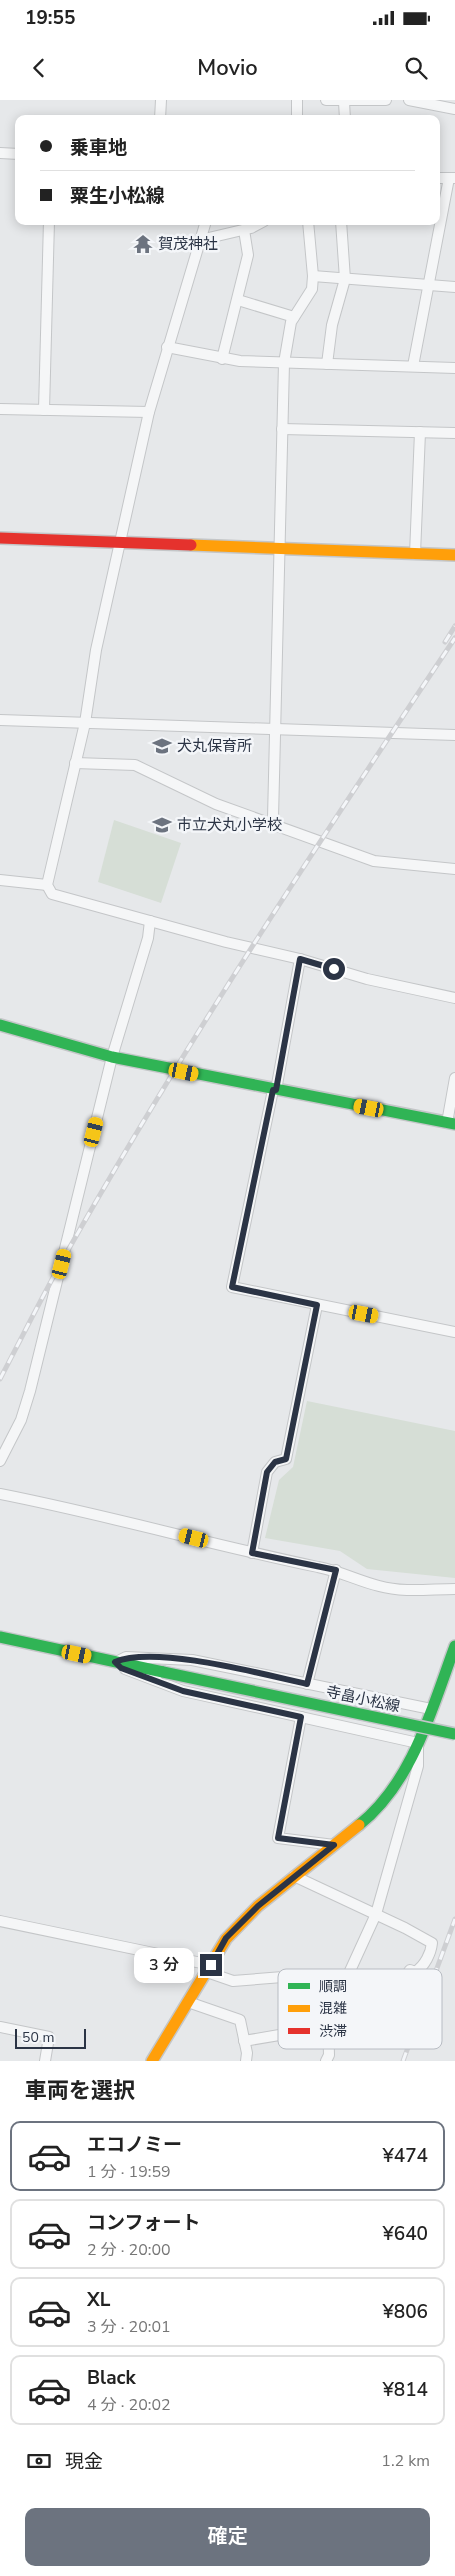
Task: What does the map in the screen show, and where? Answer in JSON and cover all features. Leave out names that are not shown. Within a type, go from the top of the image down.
[{"type":"main road","points":[[0,538],[455,555]]},
{"type":"main road","points":[[0,1025],[112,1057],[451,1123]]},
{"type":"main road","name":"寺畠小松線","points":[[0,1637],[455,1734]]},
{"type":"main road","points":[[152,2061],[226,1938],[258,1906],[369,1817],[400,1778],[418,1743],[455,1646]]},
{"type":"street","points":[[160,115],[161,100]]},
{"type":"street","points":[[297,100],[297,115]]},
{"type":"street","points":[[326,100],[344,102],[386,100]]},
{"type":"street","points":[[409,100],[455,109]]},
{"type":"street","points":[[344,102],[345,115]]},
{"type":"street","points":[[0,153],[15,154]]},
{"type":"street","points":[[413,366],[428,286],[452,178]]},
{"type":"street","points":[[44,410],[49,225]]},
{"type":"street","points":[[205,225],[167,347],[150,412],[96,650],[85,723],[47,885],[52,894],[300,959],[367,980],[455,998]]},
{"type":"street","points":[[200,240],[244,230],[255,225]]},
{"type":"street","points":[[273,818],[278,547],[284,363],[291,322],[312,290],[313,276],[308,225]]},
{"type":"street","points":[[327,364],[332,325],[345,279],[340,225]]},
{"type":"street","points":[[222,359],[248,255],[244,230]]},
{"type":"street","points":[[313,276],[455,287]]},
{"type":"street","points":[[238,300],[294,317]]},
{"type":"street","points":[[167,347],[222,359],[284,363],[455,368]]},
{"type":"street","points":[[0,409],[150,412]]},
{"type":"street","points":[[282,429],[455,433]]},
{"type":"street","points":[[415,554],[420,432]]},
{"type":"street","points":[[0,720],[455,735]]},
{"type":"street","points":[[75,763],[135,766],[216,804],[374,861],[455,869]]},
{"type":"street","points":[[0,880],[47,885]]},
{"type":"street","points":[[0,1461],[21,1420],[30,1391],[112,1057],[148,938],[150,921]]},
{"type":"street","points":[[300,959],[232,1287],[455,1332]]},
{"type":"street","points":[[451,1123],[455,1078]]},
{"type":"street","points":[[252,1553],[267,1472],[275,1462],[286,1459],[317,1305]]},
{"type":"street","points":[[0,1494],[78,1510],[252,1553],[336,1570],[379,1586],[405,1590],[455,1589]]},
{"type":"street","points":[[307,1684],[336,1570]]},
{"type":"street","points":[[350,1969],[376,1914],[418,1766],[418,1743],[183,1691],[121,1668],[115,1662],[126,1657],[192,1660],[431,1709]]},
{"type":"street","points":[[301,1717],[278,1838],[334,1845]]},
{"type":"street","points":[[294,1876],[376,1914],[432,1943],[430,1953],[423,1966],[419,1969]]},
{"type":"street","points":[[0,1921],[209,1968],[233,1981],[278,1977]]},
{"type":"street","points":[[188,2002],[240,2020],[247,2053],[246,2061]]},
{"type":"street","points":[[0,2027],[49,2037],[45,2061]]},
{"type":"street","points":[[244,2040],[278,2035]]},
{"type":"street","points":[[326,2061],[329,2055],[329,2049]]},
{"type":"shaded area","points":[[114,820],[181,843],[161,903],[98,882]]},
{"type":"shaded area","points":[[307,1401],[455,1431],[455,1578],[367,1569],[340,1551],[265,1538],[279,1480],[293,1467]]},
{"type":"railway","points":[[445,642],[455,626]]},
{"type":"railway","points":[[0,1379],[67,1252],[159,1096],[255,942],[455,638]]},
{"type":"railway","points":[[437,1969],[455,1919]]},
{"type":"railway","points":[[403,2061],[407,2049]]},
{"type":"traffic: fast","points":[[0,1025],[112,1057],[455,1124]]},
{"type":"traffic: fast","points":[[0,1637],[163,1672]]},
{"type":"traffic: fast","points":[[359,1825],[378,1808],[394,1788],[407,1766],[429,1719],[455,1646]]},
{"type":"traffic: fast","points":[[163,1672],[455,1734]]},
{"type":"traffic: slow","points":[[191,545],[455,555]]},
{"type":"traffic: slow","points":[[152,2061],[226,1939],[258,1906],[359,1825]]},
{"type":"traffic: jam","points":[[0,538],[191,545]]},
{"type":"place","name":"賀茂神社","points":[[143,244]]},
{"type":"place","name":"犬丸保育所","points":[[162,746]]},
{"type":"place","name":"市立犬丸小学校","points":[[162,825]]},
{"type":"route","points":[[211,1965],[226,1938],[258,1906],[334,1845],[278,1838],[301,1717],[183,1691],[121,1668],[115,1662],[126,1657],[192,1660],[307,1684],[336,1570],[252,1553],[267,1472],[275,1462],[286,1459],[317,1305],[232,1287],[273,1090],[276,1090],[300,959],[334,969]]}]
